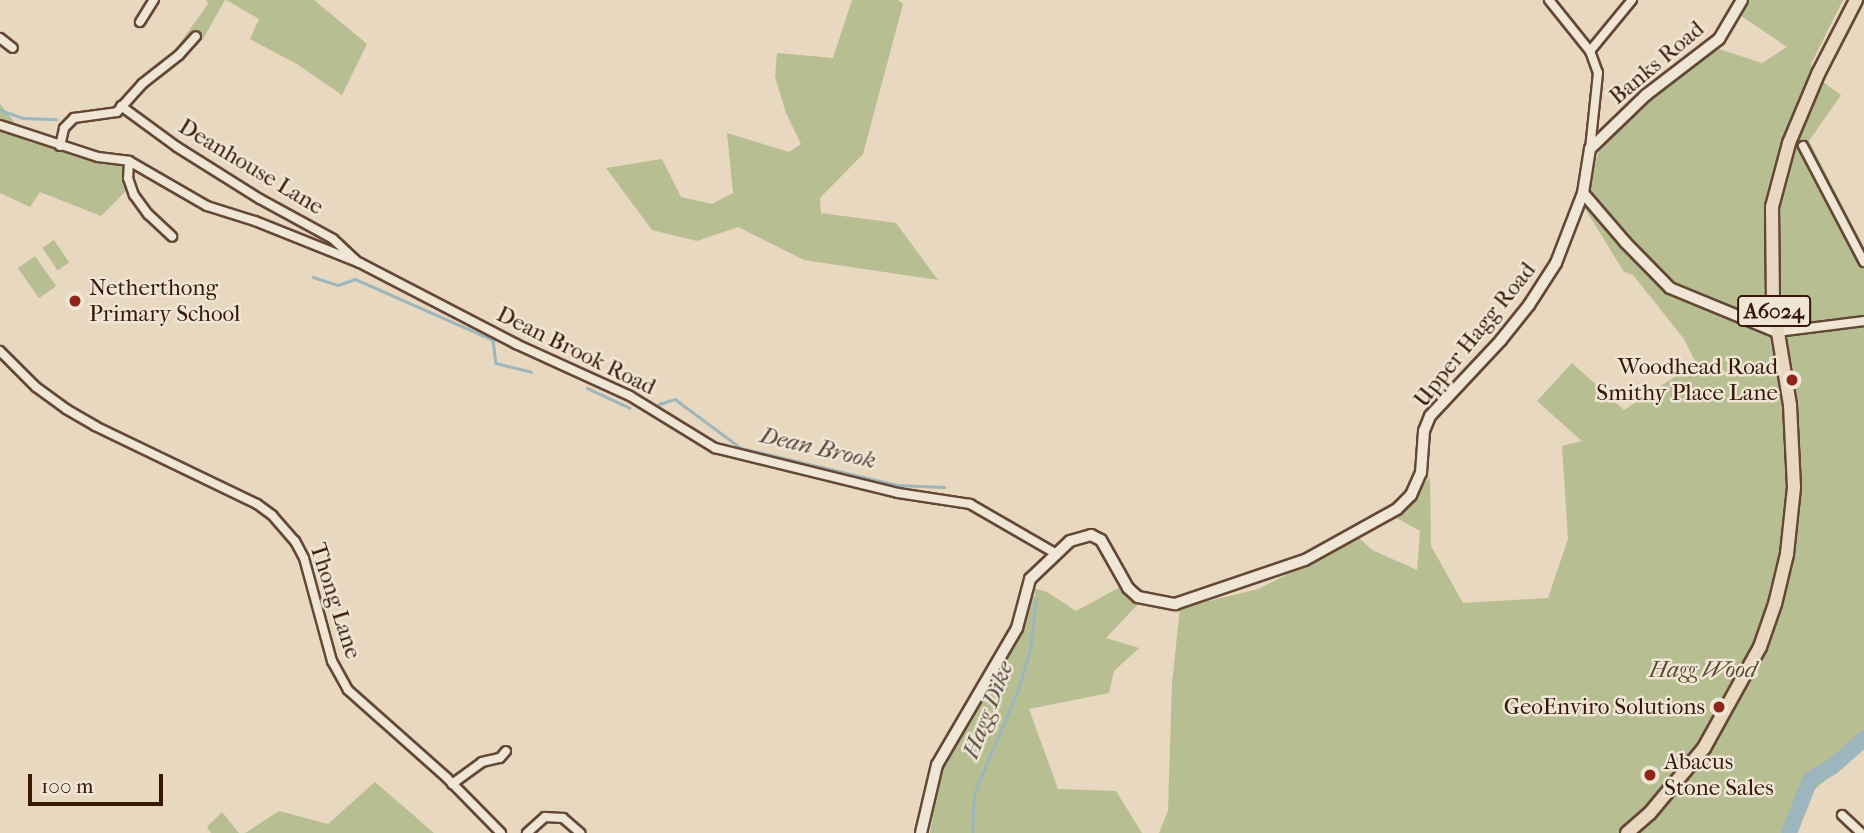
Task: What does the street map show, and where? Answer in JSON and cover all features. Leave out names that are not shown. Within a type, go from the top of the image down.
[{"type":"main road","name":"A6024","points":[[1627,833],[1650,813],[1704,748],[1760,647],[1775,604],[1787,554],[1794,487],[1790,405],[1777,332],[1772,281],[1772,207],[1789,143],[1818,74],[1856,0]]},
{"type":"street","points":[[140,22],[154,0]]},
{"type":"street","points":[[1549,0],[1590,51],[1598,73],[1598,95],[1590,149]]},
{"type":"street","points":[[1590,51],[1632,0]]},
{"type":"street","name":"Banks Road","points":[[1590,149],[1646,95],[1719,38],[1742,0]]},
{"type":"street","points":[[60,146],[64,128],[74,118],[113,114],[196,36]]},
{"type":"street","points":[[0,38],[13,48]]},
{"type":"street","name":"Deanhouse Lane","points":[[121,106],[177,147],[248,192],[333,239],[360,263]]},
{"type":"street","name":"Dean Brook Road","points":[[0,125],[99,157],[129,161],[207,206],[255,220],[360,263],[516,344],[630,396],[715,448],[898,493],[970,504],[1055,553]]},
{"type":"street","points":[[1803,146],[1864,262]]},
{"type":"street","name":"Upper Hagg Road","points":[[1055,553],[1070,541],[1091,535],[1101,540],[1108,549],[1128,589],[1138,597],[1175,604],[1305,560],[1397,509],[1411,495],[1421,473],[1424,431],[1430,416],[1529,305],[1556,263],[1583,193],[1590,149]]},
{"type":"street","points":[[129,161],[128,178],[134,195],[148,214],[172,236]]},
{"type":"street","points":[[1583,193],[1625,242],[1670,288],[1777,332],[1864,321]]},
{"type":"street","name":"Thong Lane","points":[[0,351],[36,387],[66,409],[95,426],[257,504],[272,515],[295,541],[304,558],[332,661],[340,677],[361,703],[452,784],[501,833]]},
{"type":"street","points":[[921,833],[937,765],[1017,628],[1030,579],[1055,553]]},
{"type":"street","points":[[452,784],[482,762],[500,758],[506,751]]},
{"type":"street","points":[[1842,815],[1861,833]]},
{"type":"street","points":[[527,833],[545,817],[563,818],[580,833]]},
{"type":"green space","points":[[206,0],[225,0],[203,39],[167,61],[208,4]]},
{"type":"green space","points":[[226,0],[314,0],[367,44],[342,95],[297,64],[250,39],[259,19]]},
{"type":"green space","points":[[852,0],[898,0],[903,4],[863,154],[820,198],[821,213],[896,223],[938,280],[804,260],[738,227],[697,241],[652,230],[606,168],[662,159],[681,197],[712,204],[733,193],[727,133],[789,152],[801,144],[786,113],[775,77],[777,53],[833,58]]},
{"type":"green space","name":"Hagg Wood","points":[[1749,0],[1843,0],[1811,64],[1822,81],[1841,95],[1809,141],[1864,247],[1864,747],[1814,790],[1797,833],[1159,833],[1168,811],[1172,683],[1180,608],[1258,589],[1359,538],[1372,550],[1417,570],[1420,531],[1395,517],[1430,477],[1431,546],[1463,603],[1548,598],[1568,539],[1562,446],[1582,441],[1537,401],[1572,363],[1624,410],[1696,363],[1684,339],[1633,275],[1624,272],[1584,207],[1598,154],[1611,132],[1649,98],[1719,49],[1762,63],[1787,47],[1740,15]]},
{"type":"green space","points":[[0,104],[31,143],[57,139],[71,150],[122,162],[129,188],[101,216],[40,192],[30,207],[0,193]]},
{"type":"green space","points":[[54,240],[69,262],[57,270],[42,248]]},
{"type":"green space","points":[[35,256],[56,286],[39,298],[18,268]]},
{"type":"green space","points":[[1122,586],[1139,603],[1106,638],[1139,648],[1114,671],[1109,693],[1029,709],[1058,789],[1116,791],[1142,833],[930,833],[942,763],[1021,632],[1031,593],[1036,597],[1033,588],[1047,592],[1076,611]]},
{"type":"green space","points":[[375,782],[434,833],[245,833],[279,811],[328,824]]},
{"type":"green space","points":[[222,812],[239,833],[211,833],[207,827]]},
{"type":"waterway","name":"Dean Brook","points":[[0,110],[23,118],[56,119]]},
{"type":"waterway","name":"Dean Brook","points":[[313,277],[338,285],[355,279],[493,340],[496,363],[531,372]]},
{"type":"waterway","name":"Dean Brook","points":[[587,388],[630,408]]},
{"type":"waterway","name":"Dean Brook","points":[[659,404],[675,399],[741,448],[897,485],[944,487]]},
{"type":"waterway","name":"Hagg Dike","points":[[972,833],[974,794],[1018,690],[1030,649],[1036,599]]},
{"type":"waterway","points":[[1789,833],[1810,780],[1832,767],[1864,739]]},
{"type":"place","name":"Netherthong Primary School","points":[[75,301]]},
{"type":"place","name":"Woodhead Road Smithy Place Lane","points":[[1792,380]]},
{"type":"place","name":"GeoEnviro Solutions","points":[[1719,707]]},
{"type":"place","name":"Abacus Stone Sales","points":[[1650,775]]}]
